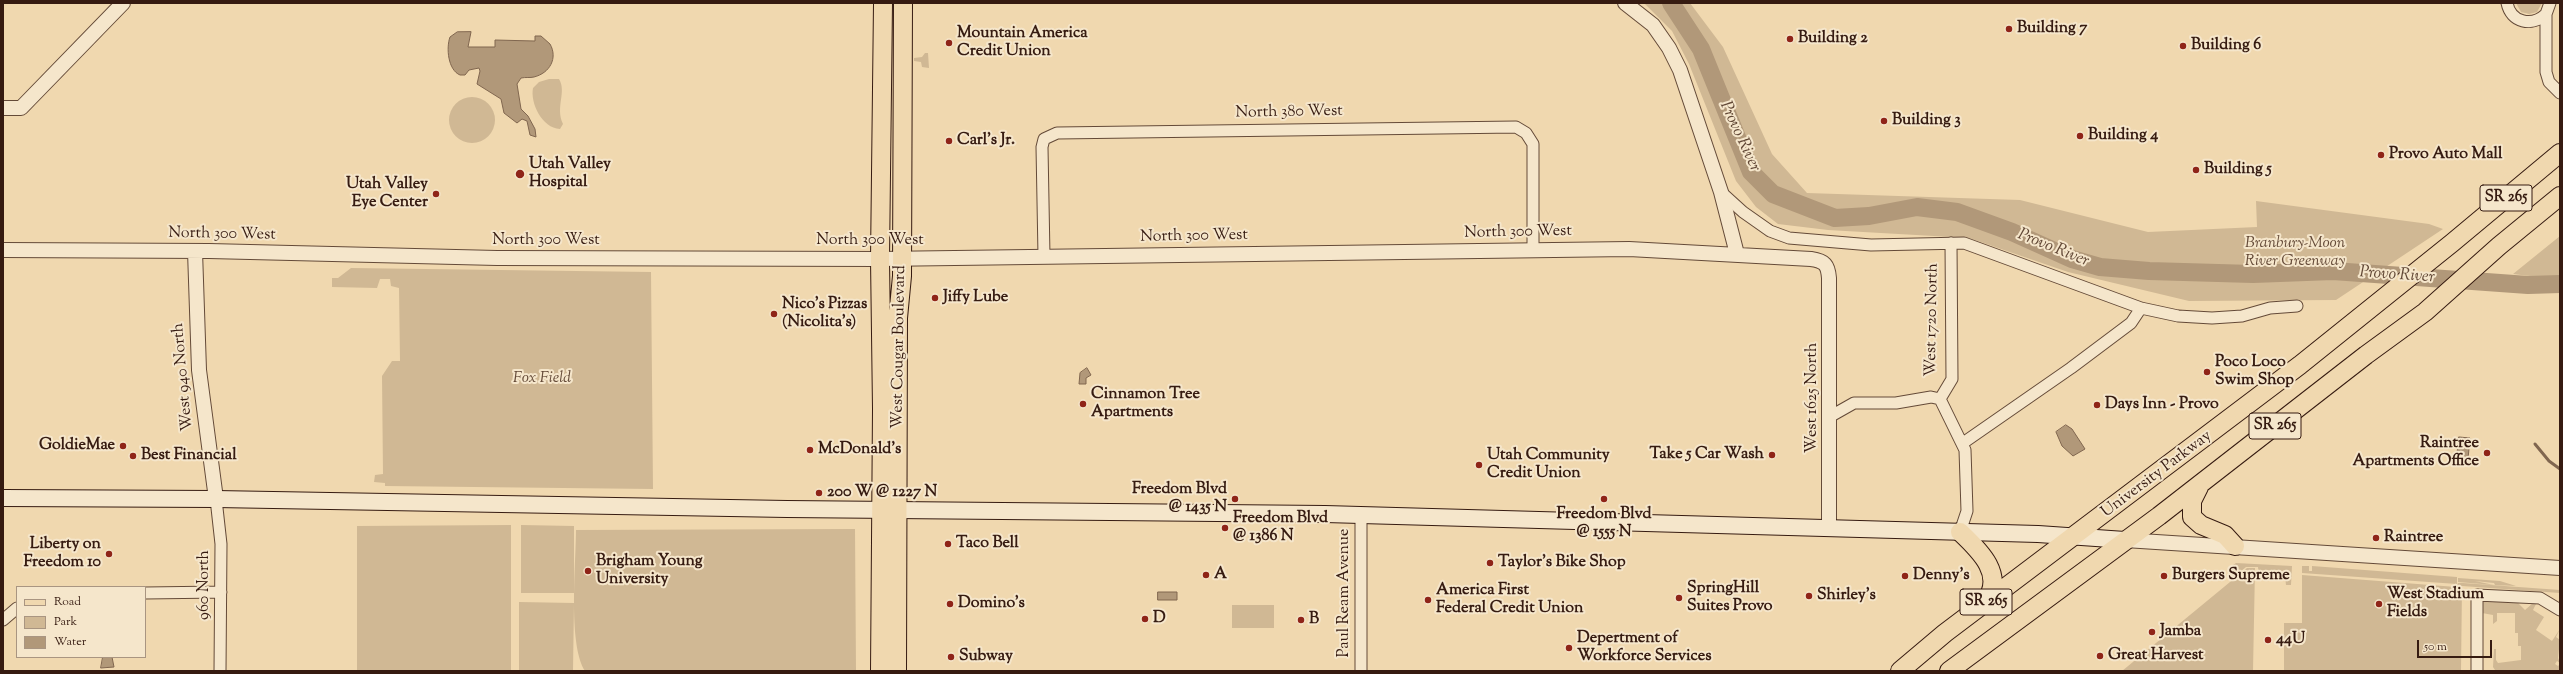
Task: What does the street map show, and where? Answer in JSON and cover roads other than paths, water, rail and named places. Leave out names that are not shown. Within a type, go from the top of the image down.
[{"type":"main road","name":"West Cougar Boulevard","points":[[880,671],[883,508],[880,259],[883,3]]},
{"type":"main road","name":"West Cougar Boulevard","points":[[897,671],[883,508],[902,259],[903,3]]},
{"type":"main road","name":"University Parkway","points":[[1900,671],[1981,606],[2215,431],[2452,243],[2560,153]]},
{"type":"main road","name":"University Parkway","points":[[1949,671],[2202,484],[2366,355],[2425,312],[2499,246],[2560,196]]},
{"type":"main road","points":[[2202,484],[2194,492],[2191,507],[2192,517],[2201,525],[2225,535],[2235,546]]},
{"type":"main road","points":[[3,498],[216,499],[787,509],[883,508],[1360,515],[1960,532],[2074,536],[2125,540]]},
{"type":"main road","points":[[1960,532],[1985,557],[1991,569],[1991,588],[1981,606]]},
{"type":"street","points":[[3,108],[22,108],[123,3]]},
{"type":"street","points":[[1625,3],[1653,25],[1669,48],[1680,70],[1721,192],[1737,254]]},
{"type":"street","points":[[2507,3],[2513,16],[2524,22],[2530,22],[2546,14]]},
{"type":"street","points":[[2550,3],[2546,14],[2545,58],[2548,82],[2560,93]]},
{"type":"street","points":[[2530,22],[2538,33],[2545,58]]},
{"type":"street","name":"North 380 West","points":[[1044,256],[1041,157],[1044,139],[1057,133],[1510,126],[1521,128],[1530,138],[1534,151],[1533,249]]},
{"type":"street","points":[[1721,192],[1743,212],[1770,231],[1789,238],[1871,246],[1893,244],[1964,243],[2142,308],[2178,316],[2212,318],[2242,316],[2270,308],[2297,306]]},
{"type":"street","name":"West 1720 North","points":[[1951,243],[1952,379],[1940,399],[1963,443],[1965,450],[1967,511],[1960,532]]},
{"type":"street","name":"North 300 West","points":[[3,250],[497,258],[902,259],[1533,249],[1629,249],[1811,259],[1824,262],[1828,268]]},
{"type":"street","name":"West 940 North","points":[[195,252],[199,370],[216,499]]},
{"type":"street","name":"West 1625 North","points":[[1828,268],[1831,416],[1830,529]]},
{"type":"street","points":[[1963,443],[2071,368],[2131,323],[2142,308]]},
{"type":"street","points":[[1831,416],[1854,403],[1896,403],[1930,397],[1940,399]]},
{"type":"street","name":"960 North","points":[[216,499],[221,544],[220,671]]},
{"type":"street","name":"Paul Ream Avenue","points":[[1360,515],[1361,671]]},
{"type":"street","points":[[2125,540],[2560,568]]},
{"type":"street","points":[[146,593],[221,592]]},
{"type":"street","points":[[2477,671],[2477,595],[2540,598],[2560,610]]},
{"type":"street","points":[[3,619],[16,609]]},
{"type":"water","points":[[457,32],[471,32],[468,47],[495,47],[495,40],[535,41],[535,36],[541,36],[550,44],[553,60],[548,68],[540,75],[521,78],[517,84],[521,109],[528,116],[535,129],[536,137],[530,135],[527,121],[522,119],[517,123],[504,113],[501,99],[477,84],[480,71],[479,68],[469,70],[465,75],[460,75],[453,68],[448,53],[450,37]]},
{"type":"water","points":[[1087,368],[1091,375],[1086,378],[1086,384],[1079,384],[1080,373]]},
{"type":"water","points":[[2066,425],[2072,429],[2085,449],[2073,456],[2062,446],[2056,432]]},
{"type":"water","points":[[2459,437],[2470,438],[2468,459],[2457,458]]},
{"type":"water","points":[[1158,592],[1177,592],[1177,600],[1158,600]]},
{"type":"water","points":[[103,658],[112,658],[114,667],[101,668]]},
{"type":"waterway","name":"Provo River","points":[[1671,3],[1701,49],[1751,172],[1773,194],[1835,218],[1869,216],[1917,207],[1957,212],[2012,232],[2072,259],[2100,267],[2149,271],[2253,274],[2333,271],[2528,285],[2560,284]]},
{"type":"waterway","points":[[2535,444],[2549,461],[2560,469]]},
{"type":"place","name":"Building 7","points":[[2009,29]]},
{"type":"place","name":"Building 2","points":[[1790,39]]},
{"type":"place","name":"Mountain America Credit Union","points":[[949,43]]},
{"type":"place","name":"Building 6","points":[[2183,46]]},
{"type":"place","name":"Building 3","points":[[1884,121]]},
{"type":"place","name":"Building 4","points":[[2080,136]]},
{"type":"place","name":"Carl's Jr.","points":[[949,141]]},
{"type":"place","name":"Provo Auto Mall","points":[[2381,155]]},
{"type":"place","name":"Building 5","points":[[2196,170]]},
{"type":"place","name":"Utah Valley Hospital","points":[[520,174]]},
{"type":"place","name":"Utah Valley Eye Center","points":[[436,194]]},
{"type":"place","name":"Jiffy Lube","points":[[935,298]]},
{"type":"place","name":"Nico's Pizzas (Nicolita's)","points":[[774,314]]},
{"type":"place","name":"Poco Loco Swim Shop","points":[[2207,372]]},
{"type":"place","name":"Cinnamon Tree Apartments","points":[[1083,404]]},
{"type":"place","name":"Days Inn - Provo","points":[[2097,405]]},
{"type":"place","name":"GoldieMae","points":[[123,446]]},
{"type":"place","name":"McDonald's","points":[[810,450]]},
{"type":"place","name":"Raintree Apartments Office","points":[[2487,453]]},
{"type":"place","name":"Take 5 Car Wash","points":[[1772,455]]},
{"type":"place","name":"Best Financial","points":[[133,456]]},
{"type":"place","name":"Utah Community Credit Union","points":[[1479,465]]},
{"type":"place","name":"200 W @ 1227 N","points":[[819,493]]},
{"type":"place","name":"Freedom Blvd @ 1435 N","points":[[1235,499]]},
{"type":"place","name":"Freedom Blvd @ 1555 N","points":[[1604,499]]},
{"type":"place","name":"Freedom Blvd @ 1386 N","points":[[1225,528]]},
{"type":"place","name":"Raintree","points":[[2376,538]]},
{"type":"place","name":"Taco Bell","points":[[948,544]]},
{"type":"place","name":"Liberty on Freedom 10","points":[[109,554]]},
{"type":"place","name":"Taylor's Bike Shop","points":[[1490,563]]},
{"type":"place","name":"Brigham Young University","points":[[588,571]]},
{"type":"place","name":"A","points":[[1206,575]]},
{"type":"place","name":"Denny's","points":[[1905,576]]},
{"type":"place","name":"Burgers Supreme","points":[[2164,576]]},
{"type":"place","name":"Shirley's","points":[[1809,596]]},
{"type":"place","name":"SpringHill Suites Provo","points":[[1679,598]]},
{"type":"place","name":"America First Federal Credit Union","points":[[1428,600]]},
{"type":"place","name":"Domino's","points":[[950,604]]},
{"type":"place","name":"West Stadium Fields","points":[[2379,604]]},
{"type":"place","name":"D","points":[[1145,619]]},
{"type":"place","name":"B","points":[[1301,620]]},
{"type":"place","name":"Jamba","points":[[2152,632]]},
{"type":"place","name":"44U","points":[[2268,640]]},
{"type":"place","name":"Depertment of Workforce Services","points":[[1569,648]]},
{"type":"place","name":"Great Harvest","points":[[2100,656]]},
{"type":"place","name":"Subway","points":[[951,657]]},
{"type":"park label","name":"Branbury-Moon River Greenway","points":[[2295,253]]},
{"type":"park label","name":"Fox Field","points":[[542,379]]}]
